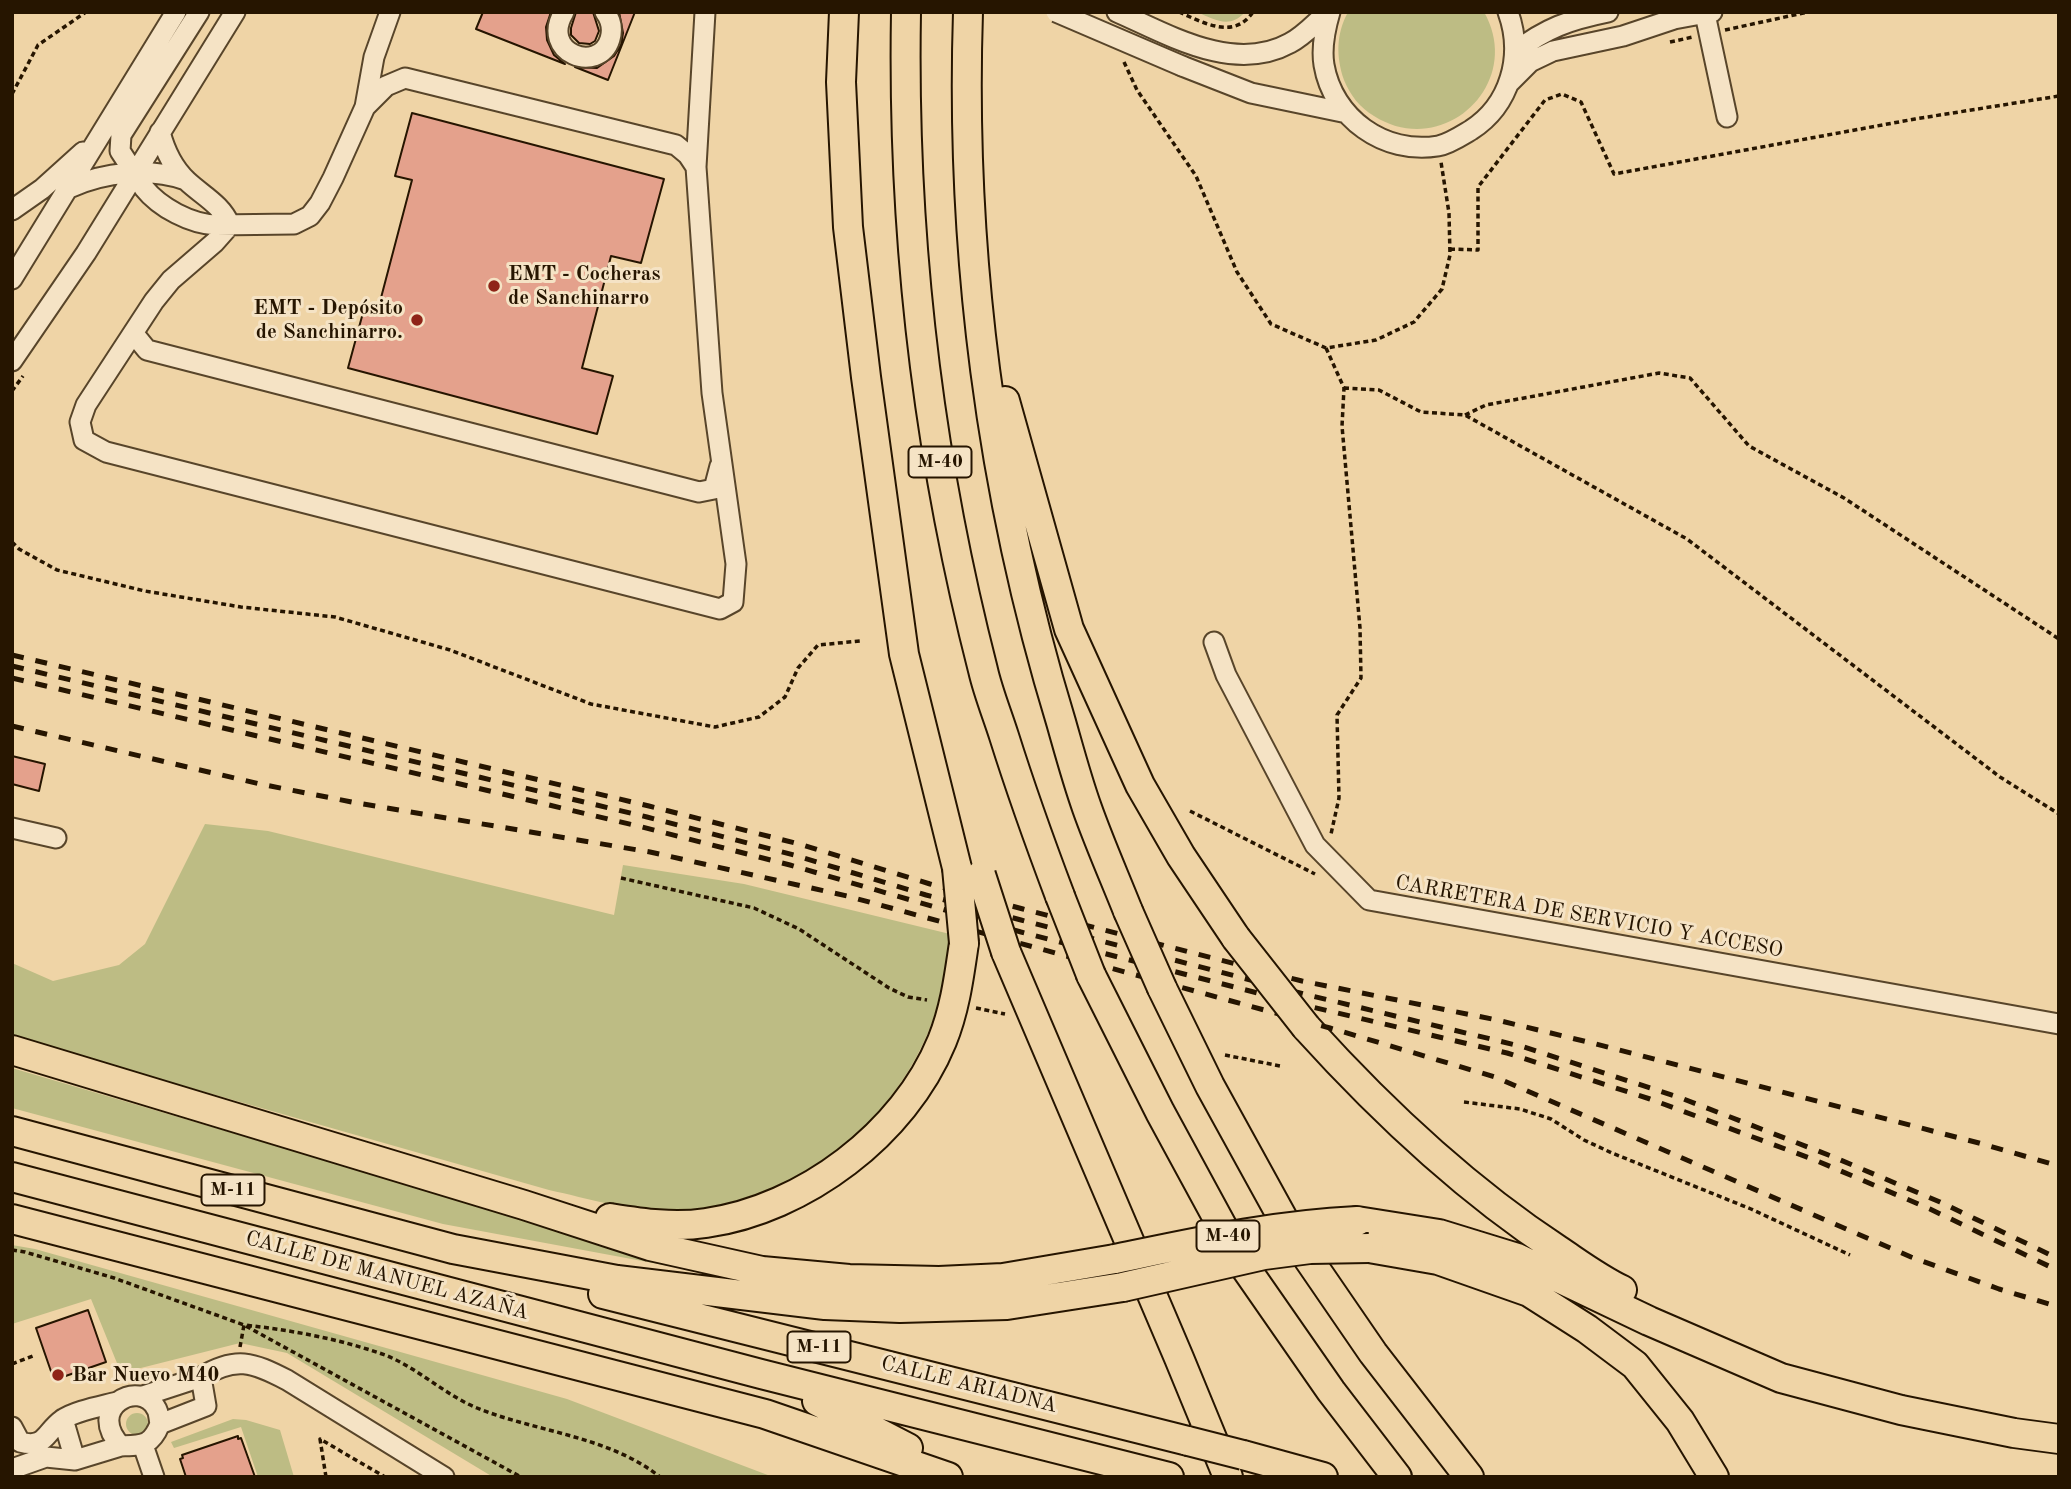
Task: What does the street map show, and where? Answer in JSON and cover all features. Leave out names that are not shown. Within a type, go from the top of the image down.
[{"type":"highway","points":[[844,12],[841,82],[848,227],[885,509],[969,872],[1180,1358],[1235,1466]]},
{"type":"highway","points":[[890,12],[890,124],[898,261],[915,384],[945,499]]},
{"type":"highway","name":"M-40","points":[[906,12],[904,100],[914,249],[925,362],[945,499],[983,671],[1030,817],[1091,975],[1160,1112],[1242,1263],[1331,1391],[1397,1477]]},
{"type":"highway","name":"M-40","points":[[968,12],[966,74],[970,212],[994,428],[1015,549],[1086,807],[1162,988],[1210,1087],[1292,1234],[1373,1353],[1469,1477]]},
{"type":"highway","points":[[979,307],[1069,629],[1140,785],[1181,856],[1236,938],[1306,1027],[1341,1066],[1434,1155],[1518,1224],[1606,1282],[1739,1347],[1900,1410]]},
{"type":"highway","points":[[524,1205],[658,1226],[706,1223],[745,1214],[789,1199],[829,1176],[895,1115],[920,1082],[941,1044],[954,1007],[964,943],[969,872]]},
{"type":"highway","points":[[12,1051],[524,1205],[650,1246],[762,1272],[849,1279],[939,1281],[1003,1278],[1306,1223],[1357,1221],[1439,1234],[1517,1258],[1649,1321],[1781,1378],[1900,1410],[2014,1433],[2059,1438]]},
{"type":"highway","name":"CALLE DE MANUEL AZAÑA","points":[[12,1131],[453,1249]]},
{"type":"highway","name":"CALLE DE MANUEL AZAÑA","points":[[12,1177],[761,1374]]},
{"type":"highway","points":[[12,1219],[765,1414],[948,1477]]},
{"type":"highway","points":[[453,1249],[617,1280],[825,1305],[900,1308],[1007,1305],[1123,1287],[1265,1255],[1310,1249],[1369,1248],[1438,1259],[1529,1292],[1587,1329],[1635,1365],[1680,1421],[1714,1477]]},
{"type":"highway","name":"CALLE ARIADNA","points":[[453,1249],[505,1270],[1188,1441],[1235,1466],[1319,1476]]},
{"type":"highway","points":[[761,1374],[855,1419],[961,1477]]},
{"type":"highway","name":"CALLE ARIADNA","points":[[761,1374],[1168,1477]]},
{"type":"street","points":[[12,279],[176,12]]},
{"type":"street","points":[[199,12],[121,135],[120,151],[152,195],[183,218],[203,224],[230,225],[295,224],[310,216],[320,203],[365,107],[374,57],[390,12]]},
{"type":"street","points":[[12,361],[86,253],[235,12]]},
{"type":"street","points":[[564,12],[557,28],[562,45],[568,52],[585,57],[602,51],[608,44],[612,26],[605,12]]},
{"type":"street","points":[[230,225],[215,242],[170,280],[154,301],[86,405],[80,422],[84,440],[106,452],[720,608],[733,602],[736,564],[712,393],[695,167],[705,12]]},
{"type":"street","points":[[1056,12],[1251,93],[1347,113]]},
{"type":"street","points":[[1117,12],[1184,42],[1215,51],[1255,55],[1291,43],[1329,12]]},
{"type":"street","points":[[1329,12],[1323,36],[1324,64],[1332,90],[1347,113],[1369,134],[1389,142],[1414,147],[1439,146],[1462,136],[1482,123],[1499,104],[1510,82],[1515,52],[1510,17],[1532,23],[1571,20],[1608,12]]},
{"type":"street","points":[[1510,82],[1530,62],[1553,51],[1623,36],[1674,19],[1708,13],[1727,117]]},
{"type":"street","points":[[1515,52],[1545,31],[1571,20]]},
{"type":"street","points":[[365,107],[387,86],[405,78],[676,145],[688,155],[695,167]]},
{"type":"street","points":[[160,132],[168,156],[186,180],[216,205],[230,225]]},
{"type":"street","points":[[12,210],[42,189],[102,135]]},
{"type":"street","points":[[69,188],[101,177],[135,173],[164,174],[186,180]]},
{"type":"street","points":[[134,334],[147,350],[699,492],[714,489],[721,462]]},
{"type":"street","name":"CARRETERA DE SERVICIO Y ACCESO","points":[[1214,642],[1226,675],[1315,845],[1369,901],[2059,1024]]},
{"type":"street","points":[[12,828],[56,838]]},
{"type":"street","points":[[12,1427],[20,1442],[32,1445],[41,1441],[63,1419],[128,1396],[143,1396],[201,1377],[220,1366],[241,1363],[262,1368],[287,1380],[444,1477]]},
{"type":"street","points":[[160,1424],[206,1406],[201,1377]]},
{"type":"street","points":[[12,1469],[46,1457],[75,1460],[121,1446],[143,1445],[154,1437],[160,1424],[156,1407],[143,1396]]},
{"type":"street","points":[[117,1402],[109,1412],[108,1423],[111,1436],[121,1446]]},
{"type":"street","points":[[63,1419],[75,1460]]},
{"type":"street","points":[[143,1445],[153,1477]]},
{"type":"path","points":[[12,94],[38,45],[86,12]]},
{"type":"path","points":[[1179,12],[1227,29],[1239,27],[1253,12]]},
{"type":"path","points":[[1122,57],[1137,90],[1196,176],[1237,272],[1271,324],[1326,348],[1376,340],[1414,322],[1442,289],[1450,249],[1449,214],[1439,146]]},
{"type":"path","points":[[1450,249],[1478,250],[1478,187],[1545,100],[1562,94],[1581,102],[1614,174],[1915,119],[2059,96]]},
{"type":"path","points":[[1326,348],[1344,388],[1342,426],[1360,628],[1361,678],[1337,715],[1339,798],[1326,856]]},
{"type":"path","points":[[1465,415],[1486,405],[1659,373],[1690,378],[1749,446],[1844,499],[2059,639]]},
{"type":"path","points":[[1344,388],[1379,390],[1422,412],[1465,415],[1687,539],[2000,777],[2059,814]]},
{"type":"path","points":[[12,542],[19,549],[57,570],[145,591],[241,607],[335,617],[450,650],[591,704],[715,727],[759,717],[785,697],[798,668],[818,645],[860,642]]},
{"type":"path","points":[[1190,811],[1315,874]]},
{"type":"path","points":[[621,878],[754,908],[799,929],[889,988],[928,1000]]},
{"type":"path","points":[[976,1009],[1005,1014]]},
{"type":"path","points":[[1225,1055],[1280,1066]]},
{"type":"path","points":[[1464,1102],[1520,1109],[1551,1119],[1584,1140],[1623,1158],[1751,1209],[1850,1255]]},
{"type":"path","points":[[244,1325],[287,1330],[385,1355],[421,1373],[474,1407],[610,1449],[643,1463],[660,1477]]},
{"type":"path","points":[[12,1364],[33,1356]]},
{"type":"path","points":[[326,1477],[320,1439],[385,1477]]},
{"type":"shaded area","points":[[1197,12],[1245,12],[1228,22]]},
{"type":"shaded area","points":[[1348,12],[1484,12],[1494,39],[1494,65],[1485,88],[1470,107],[1450,121],[1426,128],[1400,127],[1374,116],[1352,96],[1341,71],[1339,37]]},
{"type":"shaded area","points":[[205,824],[268,831],[614,915],[623,865],[744,884],[950,934],[943,987],[927,1036],[903,1080],[872,1119],[834,1153],[791,1179],[743,1199],[673,1211],[620,1206],[549,1190],[12,1037],[12,963],[53,981],[119,965],[145,944]]},
{"type":"shaded area","points":[[12,1068],[419,1188],[618,1243],[680,1268],[443,1224],[12,1108]]},
{"type":"shaded area","points":[[12,1245],[35,1249],[567,1399],[773,1477],[493,1477],[287,1353],[240,1343],[121,1373],[91,1299],[12,1324]]},
{"type":"shaded area","points":[[137,1413],[145,1416],[148,1424],[145,1432],[137,1435],[129,1432],[126,1424],[129,1416]]},
{"type":"shaded area","points":[[233,1419],[280,1430],[294,1477],[258,1477],[241,1427],[174,1448],[171,1442]]},
{"type":"building","points":[[483,12],[551,12],[546,27],[547,40],[554,55],[565,64],[476,29]]},
{"type":"building","points":[[576,12],[593,12],[599,31],[595,41],[590,44],[579,43],[571,35]]},
{"type":"building","points":[[619,12],[635,12],[608,80],[575,67],[597,68],[614,56],[621,45],[623,33]]},
{"type":"building","name":"EMT - Cocheras de Sanchinarro","points":[[412,113],[664,179],[641,263],[611,256],[582,368],[613,376],[597,434],[348,368],[364,309],[377,313],[412,180],[395,176]]},
{"type":"building","points":[[12,756],[45,764],[39,791],[12,784]]},
{"type":"building","points":[[88,1310],[106,1362],[54,1380],[36,1328]]},
{"type":"building","points":[[238,1436],[255,1477],[186,1477],[180,1459],[183,1458],[182,1455]]},
{"type":"railway","points":[[12,655],[649,806],[799,844],[1023,909],[1302,981],[1497,1020],[1596,1044],[2059,1166]]},
{"type":"railway","points":[[12,666],[647,817],[794,855],[926,895],[1021,920],[1308,995],[1524,1047],[1681,1098],[1831,1156],[1940,1202],[2059,1259]]},
{"type":"railway","points":[[12,678],[642,827],[790,865],[1021,932],[1312,1007],[1507,1053],[1650,1099],[1815,1160],[1930,1209],[2059,1271]]},
{"type":"railway","points":[[12,726],[260,784],[650,852],[847,896],[1330,1028],[1495,1077],[1911,1257],[1999,1289],[2059,1307]]},
{"type":"place","name":"EMT - Cocheras de Sanchinarro","points":[[494,286]]},
{"type":"place","name":"EMT - Depósito de Sanchinarro.","points":[[417,320]]},
{"type":"place","name":"Bar Nuevo M40","points":[[58,1375]]}]
